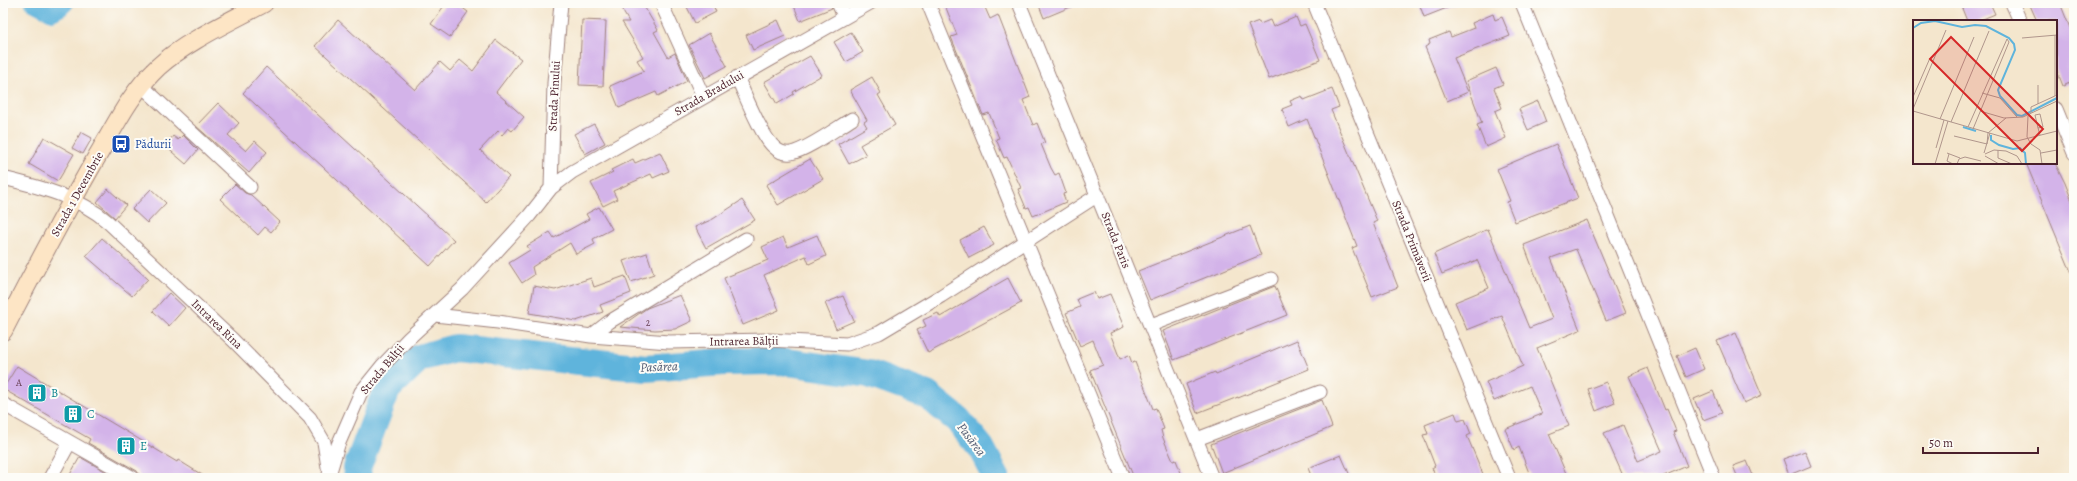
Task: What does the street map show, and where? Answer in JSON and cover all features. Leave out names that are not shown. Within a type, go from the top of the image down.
[{"type":"main road","name":"Strada 1 Decembrie","points":[[3,331],[73,199],[127,105],[141,85],[158,67],[173,55],[264,3]]},
{"type":"street","name":"Strada Pinului","points":[[551,188],[554,84],[561,3]]},
{"type":"street","points":[[661,3],[703,96]]},
{"type":"street","points":[[838,3],[844,16]]},
{"type":"street","name":"Strada Bradului","points":[[435,315],[462,289],[529,216],[551,188],[572,172],[844,16],[870,3]]},
{"type":"street","points":[[928,3],[1123,478]]},
{"type":"street","name":"Strada Paris","points":[[1019,3],[1212,478]]},
{"type":"street","name":"Strada Primăverii","points":[[1314,3],[1509,478]]},
{"type":"street","points":[[1522,3],[1714,478]]},
{"type":"street","points":[[2012,3],[2020,20]]},
{"type":"street","points":[[737,77],[772,146],[780,152],[791,152],[809,144],[852,118]]},
{"type":"street","points":[[141,85],[250,187]]},
{"type":"street","points":[[2057,111],[2074,153]]},
{"type":"street","name":"Intrarea Rina","points":[[3,178],[73,199],[93,208],[290,395],[318,429],[324,442],[328,476]]},
{"type":"street","name":"Intrarea Bălții","points":[[435,315],[498,322],[591,336],[669,342],[768,340],[847,344],[858,342],[879,333],[1027,242],[1098,196]]},
{"type":"street","points":[[591,336],[615,318],[746,239]]},
{"type":"street","points":[[1151,325],[1271,279]]},
{"type":"street","name":"Strada Bălții","points":[[328,476],[338,445],[361,392],[382,366],[435,315]]},
{"type":"street","points":[[1197,439],[1320,392]]},
{"type":"street","points":[[3,404],[133,478]]},
{"type":"street","points":[[50,478],[70,442]]},
{"type":"building","points":[[446,3],[456,3],[468,12],[450,37],[431,24]]},
{"type":"building","points":[[618,3],[642,3],[658,30],[654,32],[668,57],[675,53],[687,81],[658,96],[656,92],[619,108],[610,86],[644,71],[637,60],[643,57],[622,22],[629,22]]},
{"type":"building","points":[[685,3],[712,3],[716,12],[695,23]]},
{"type":"building","points":[[793,3],[830,3],[832,8],[800,21]]},
{"type":"building","points":[[944,3],[983,3],[990,19],[998,15],[1030,97],[1023,100],[1033,125],[1037,123],[1045,143],[1041,144],[1051,168],[1055,175],[1059,173],[1066,193],[1063,194],[1066,202],[1033,216],[1029,207],[1026,208],[1018,189],[1021,188],[1007,157],[1004,158],[996,139],[999,138],[989,113],[983,115],[951,37],[957,35]]},
{"type":"building","points":[[1038,3],[1080,3],[1044,18]]},
{"type":"building","points":[[1419,3],[1457,3],[1457,4],[1424,17]]},
{"type":"building","points":[[1968,3],[1990,3],[1995,14],[1980,20],[1967,20],[1961,6]]},
{"type":"building","points":[[2029,3],[2060,3],[2074,38],[2074,81],[2063,86],[2057,71],[2057,20],[2037,20]]},
{"type":"building","points":[[1493,14],[1495,20],[1502,17],[1510,36],[1454,58],[1468,92],[1447,101],[1425,47],[1430,44],[1429,40],[1449,32],[1451,37],[1474,28],[1472,23]]},
{"type":"building","points":[[1296,17],[1300,26],[1305,24],[1320,60],[1269,79],[1248,25],[1259,21],[1260,24],[1270,20],[1273,27]]},
{"type":"building","points":[[338,20],[415,90],[440,62],[450,71],[460,60],[473,71],[496,40],[521,59],[496,92],[524,117],[512,131],[508,128],[502,135],[498,131],[480,150],[509,177],[486,202],[315,46]]},
{"type":"building","points":[[582,20],[606,21],[603,86],[579,85]]},
{"type":"building","points":[[778,20],[785,36],[753,50],[746,35]]},
{"type":"building","points":[[851,32],[863,52],[846,62],[834,42]]},
{"type":"building","points":[[709,33],[727,66],[705,78],[689,45]]},
{"type":"building","points":[[810,56],[822,75],[793,92],[794,94],[777,104],[764,82]]},
{"type":"building","points":[[266,67],[454,240],[430,266],[243,93]]},
{"type":"building","points":[[1496,68],[1503,84],[1494,88],[1502,108],[1495,111],[1506,138],[1486,147],[1477,125],[1482,123],[1466,81]]},
{"type":"building","points":[[872,77],[881,93],[878,95],[895,125],[860,145],[866,155],[849,164],[838,144],[867,127],[864,122],[867,120],[850,90]]},
{"type":"building","points":[[1332,89],[1339,107],[1331,110],[1377,221],[1373,223],[1398,287],[1372,297],[1352,248],[1357,246],[1307,119],[1289,127],[1282,109],[1292,105],[1290,101],[1302,96],[1304,100]]},
{"type":"building","points":[[1538,101],[1546,122],[1528,130],[1519,109]]},
{"type":"building","points":[[218,103],[239,123],[228,135],[246,151],[255,141],[267,152],[249,173],[196,126]]},
{"type":"building","points":[[594,124],[605,143],[585,154],[574,134]]},
{"type":"building","points":[[81,132],[92,138],[83,154],[72,148]]},
{"type":"building","points":[[183,135],[198,150],[186,164],[165,146],[173,136],[178,140]]},
{"type":"building","points":[[44,137],[74,154],[58,181],[29,164]]},
{"type":"building","points":[[1556,144],[1578,198],[1515,222],[1507,202],[1510,201],[1497,169]]},
{"type":"building","points":[[660,152],[669,171],[653,178],[651,174],[613,191],[617,199],[603,206],[591,183],[613,172],[611,170],[633,159],[635,163]]},
{"type":"building","points":[[810,159],[823,179],[778,205],[766,185]]},
{"type":"building","points":[[2026,164],[2056,164],[2065,183],[2074,206],[2074,279]]},
{"type":"building","points":[[235,184],[245,193],[251,195],[280,222],[271,232],[265,227],[258,235],[220,199]]},
{"type":"building","points":[[108,189],[126,205],[115,218],[97,202]]},
{"type":"building","points":[[151,189],[166,203],[147,223],[132,209]]},
{"type":"building","points":[[742,200],[755,220],[706,248],[695,227],[713,219]]},
{"type":"building","points":[[599,207],[612,229],[593,239],[595,244],[576,254],[570,243],[532,267],[534,275],[522,283],[509,263],[530,250],[527,246],[550,232],[554,238],[589,219],[586,214]]},
{"type":"building","points":[[1587,220],[1626,313],[1606,321],[1576,249],[1551,258],[1580,330],[1537,348],[1569,426],[1549,434],[1568,478],[1531,478],[1519,447],[1514,450],[1505,429],[1542,414],[1530,386],[1494,401],[1486,382],[1523,366],[1502,316],[1467,330],[1455,302],[1489,288],[1477,260],[1442,274],[1434,254],[1488,229],[1529,328],[1552,319],[1524,245]]},
{"type":"building","points":[[1250,226],[1261,255],[1150,300],[1138,271]]},
{"type":"building","points":[[984,227],[994,245],[969,258],[960,240]]},
{"type":"building","points":[[817,235],[826,256],[809,264],[806,256],[764,275],[779,310],[743,325],[724,278],[768,260],[762,247],[783,237],[788,247]]},
{"type":"building","points":[[102,238],[148,279],[132,296],[86,256]]},
{"type":"building","points":[[647,253],[654,274],[631,282],[623,261]]},
{"type":"building","points":[[625,276],[631,293],[600,305],[603,312],[576,321],[529,313],[534,286],[555,290],[591,278],[594,287]]},
{"type":"building","points":[[1008,278],[1021,303],[928,353],[917,330],[926,326],[923,320],[938,313],[940,317]]},
{"type":"building","points":[[1275,286],[1287,315],[1174,360],[1163,331]]},
{"type":"building","points":[[1094,292],[1097,299],[1110,294],[1124,327],[1110,333],[1120,359],[1129,355],[1132,363],[1135,362],[1153,409],[1156,408],[1164,429],[1161,430],[1163,438],[1173,461],[1176,460],[1183,478],[1134,478],[1090,370],[1103,365],[1093,340],[1080,346],[1066,313],[1080,307],[1077,299]]},
{"type":"building","points":[[169,293],[185,308],[169,326],[153,311]]},
{"type":"building","points":[[680,295],[692,321],[675,329],[655,330],[620,327],[647,308]]},
{"type":"building","points":[[843,296],[854,321],[836,329],[825,303]]},
{"type":"building","points":[[1736,333],[1762,395],[1744,403],[1717,341]]},
{"type":"building","points":[[1297,340],[1309,369],[1197,413],[1186,384],[1215,372],[1216,374]]},
{"type":"building","points":[[1695,348],[1704,369],[1686,377],[1677,356]]},
{"type":"building","points":[[17,366],[177,462],[178,460],[207,478],[141,478],[137,471],[88,443],[90,439],[3,389]]},
{"type":"building","points":[[1648,368],[1665,410],[1667,409],[1676,431],[1673,432],[1687,466],[1659,478],[1624,478],[1604,433],[1623,425],[1638,461],[1662,451],[1629,376]]},
{"type":"building","points":[[1606,382],[1615,403],[1596,411],[1588,389]]},
{"type":"building","points":[[1713,391],[1722,413],[1703,420],[1694,399]]},
{"type":"building","points":[[1322,400],[1332,427],[1222,473],[1211,444]]},
{"type":"building","points":[[1455,413],[1458,421],[1465,419],[1471,434],[1467,436],[1483,474],[1473,478],[1436,478],[1432,468],[1435,466],[1423,435],[1428,434],[1425,425]]},
{"type":"building","points":[[1805,451],[1811,466],[1789,475],[1783,459]]},
{"type":"building","points":[[1341,455],[1351,478],[1312,478],[1308,468]]},
{"type":"building","points":[[80,457],[117,478],[68,478]]},
{"type":"building","points":[[1747,461],[1754,478],[1738,478],[1733,466]]},
{"type":"waterway","points":[[33,3],[52,13],[66,3]]},
{"type":"waterway","name":"Pasărea","points":[[358,478],[357,468],[387,389],[419,358],[455,348],[646,368],[724,362],[781,361],[869,374],[927,395],[958,420],[981,448],[997,478]]},
{"type":"place","name":"Pădurii","points":[[121,144]]},
{"type":"place","name":"B","points":[[37,393]]},
{"type":"place","name":"C","points":[[73,414]]},
{"type":"place","name":"E","points":[[126,446]]}]
